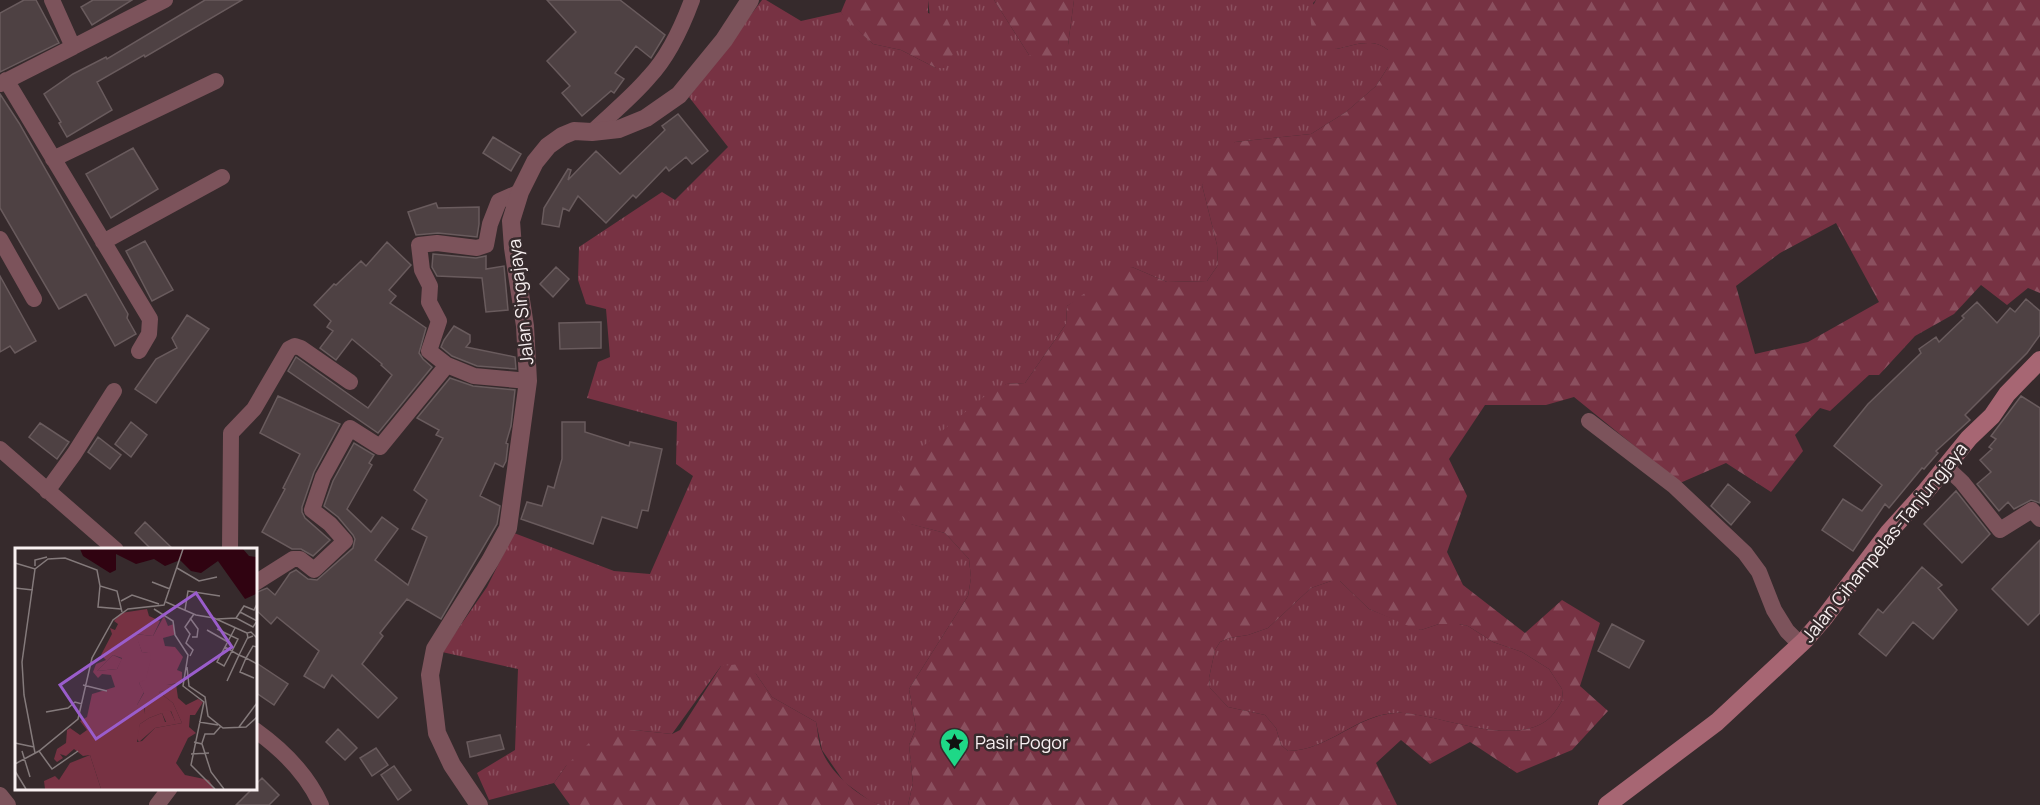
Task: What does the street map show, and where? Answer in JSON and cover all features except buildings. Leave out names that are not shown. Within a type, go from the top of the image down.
[{"type":"main road","name":"Jalan Cihampelas-Tanjungjaya","points":[[1607,805],[1717,723],[1800,644],[1824,618],[1888,532],[1969,438],[1992,416],[2007,394],[2040,360]]},
{"type":"street","points":[[52,0],[73,47]]},
{"type":"street","points":[[139,351],[149,334],[150,319],[53,159],[3,82],[165,0]]},
{"type":"street","points":[[592,132],[654,71],[685,19],[692,0]]},
{"type":"street","name":"Jalan Singajaya","points":[[479,805],[452,765],[437,733],[430,675],[435,649],[508,528],[528,381],[525,326],[511,221],[520,192],[535,162],[548,146],[574,131],[619,129],[646,118],[679,95],[724,40],[750,0]]},
{"type":"street","points":[[53,159],[216,81]]},
{"type":"street","points":[[103,242],[222,177]]},
{"type":"street","points":[[520,192],[499,201],[490,224],[486,245],[477,248],[437,243],[419,245],[422,270],[430,285],[429,302],[439,321],[429,351],[447,366],[474,376],[528,381]]},
{"type":"street","points":[[0,239],[34,299]]},
{"type":"street","points":[[230,548],[231,433],[254,409],[289,350],[295,346],[301,348],[350,382]]},
{"type":"street","points":[[256,582],[293,560],[300,559],[314,570],[345,541],[312,510],[323,477],[350,428],[380,447],[447,366]]},
{"type":"street","points":[[47,491],[74,454],[114,391]]},
{"type":"street","points":[[1589,421],[1674,486],[1745,553],[1759,572],[1778,617],[1787,632],[1800,644]]},
{"type":"street","points":[[0,449],[114,548]]},
{"type":"street","points":[[1946,467],[1962,482],[2000,530],[2032,510],[2040,519]]},
{"type":"street","points":[[256,731],[273,743],[302,772],[321,805]]},
{"type":"street","points":[[157,805],[169,790]]},
{"type":"street","points":[[0,795],[9,805]]},
{"type":"green space","points":[[762,0],[766,0],[801,21],[841,12],[873,44],[901,50],[936,68],[928,0],[994,0],[1029,55],[1068,45],[1074,0],[1316,0],[1313,3],[1336,49],[1363,43],[1382,46],[1388,50],[1388,67],[1376,86],[1346,112],[1311,134],[1235,142],[1202,185],[1217,245],[1218,265],[1207,281],[1167,282],[1132,267],[1067,306],[1066,324],[1025,383],[1006,384],[911,524],[945,533],[969,559],[971,578],[968,596],[909,689],[916,728],[909,745],[913,783],[908,805],[881,805],[870,801],[844,782],[822,750],[816,722],[772,697],[756,674],[721,666],[672,734],[634,730],[566,766],[554,783],[489,800],[477,773],[515,750],[518,669],[442,652],[487,587],[514,533],[614,571],[650,574],[693,476],[676,464],[677,422],[587,398],[598,362],[610,357],[606,309],[586,304],[578,280],[579,247],[662,192],[675,200],[728,147],[689,97]]},
{"type":"green space","points":[[846,0],[928,0],[928,13],[947,19],[959,44],[945,68],[936,68],[901,50],[873,44],[845,19],[841,12]]},
{"type":"green space","points":[[994,0],[1074,0],[1068,45],[1058,62],[1029,55]]},
{"type":"green space","points":[[1316,0],[2040,0],[2040,293],[2028,288],[2007,305],[1981,285],[1954,314],[1915,336],[1879,375],[1869,375],[1830,411],[1820,408],[1795,435],[1803,451],[1771,492],[1726,463],[1680,483],[1574,397],[1546,405],[1485,405],[1449,459],[1467,496],[1447,552],[1463,585],[1525,633],[1562,600],[1600,623],[1580,686],[1608,711],[1572,750],[1517,773],[1470,742],[1430,764],[1401,740],[1376,763],[1397,805],[908,805],[913,783],[909,745],[916,728],[909,689],[968,596],[971,578],[969,559],[945,533],[910,524],[898,511],[897,493],[916,452],[990,392],[1006,384],[1025,383],[1066,324],[1067,306],[1114,272],[1132,267],[1167,282],[1207,281],[1218,265],[1217,245],[1202,185],[1219,151],[1235,142],[1311,134],[1346,112],[1376,86],[1388,67],[1388,50],[1382,46],[1363,43],[1336,49],[1315,38],[1311,19]],"holes":[[[1836,223],[1879,302],[1808,342],[1755,354],[1736,286],[1780,253]],[[1331,581],[1340,581],[1369,609],[1413,628],[1421,630],[1439,624],[1459,624],[1468,626],[1493,642],[1522,652],[1549,669],[1562,689],[1563,699],[1549,719],[1531,728],[1515,731],[1496,730],[1476,728],[1420,715],[1388,714],[1359,724],[1318,745],[1288,751],[1281,745],[1276,728],[1265,715],[1228,707],[1210,688],[1209,678],[1215,650],[1220,642],[1229,638],[1248,635],[1268,628],[1311,588]]]},
{"type":"green space","points":[[1331,581],[1340,581],[1369,609],[1421,630],[1439,624],[1459,624],[1468,626],[1493,642],[1522,652],[1549,669],[1562,689],[1563,699],[1549,719],[1531,728],[1515,731],[1496,730],[1476,728],[1419,715],[1387,714],[1359,724],[1318,745],[1288,751],[1281,745],[1276,728],[1265,715],[1228,707],[1210,688],[1209,678],[1215,650],[1220,642],[1229,638],[1248,635],[1268,628],[1311,588]]},
{"type":"green space","points":[[740,664],[756,674],[772,697],[816,722],[821,748],[832,768],[855,790],[881,805],[570,805],[554,783],[566,766],[597,735],[634,730],[672,734],[680,730],[721,666]]},
{"type":"place","name":"Pasir Pogor","points":[[954,768]]}]
